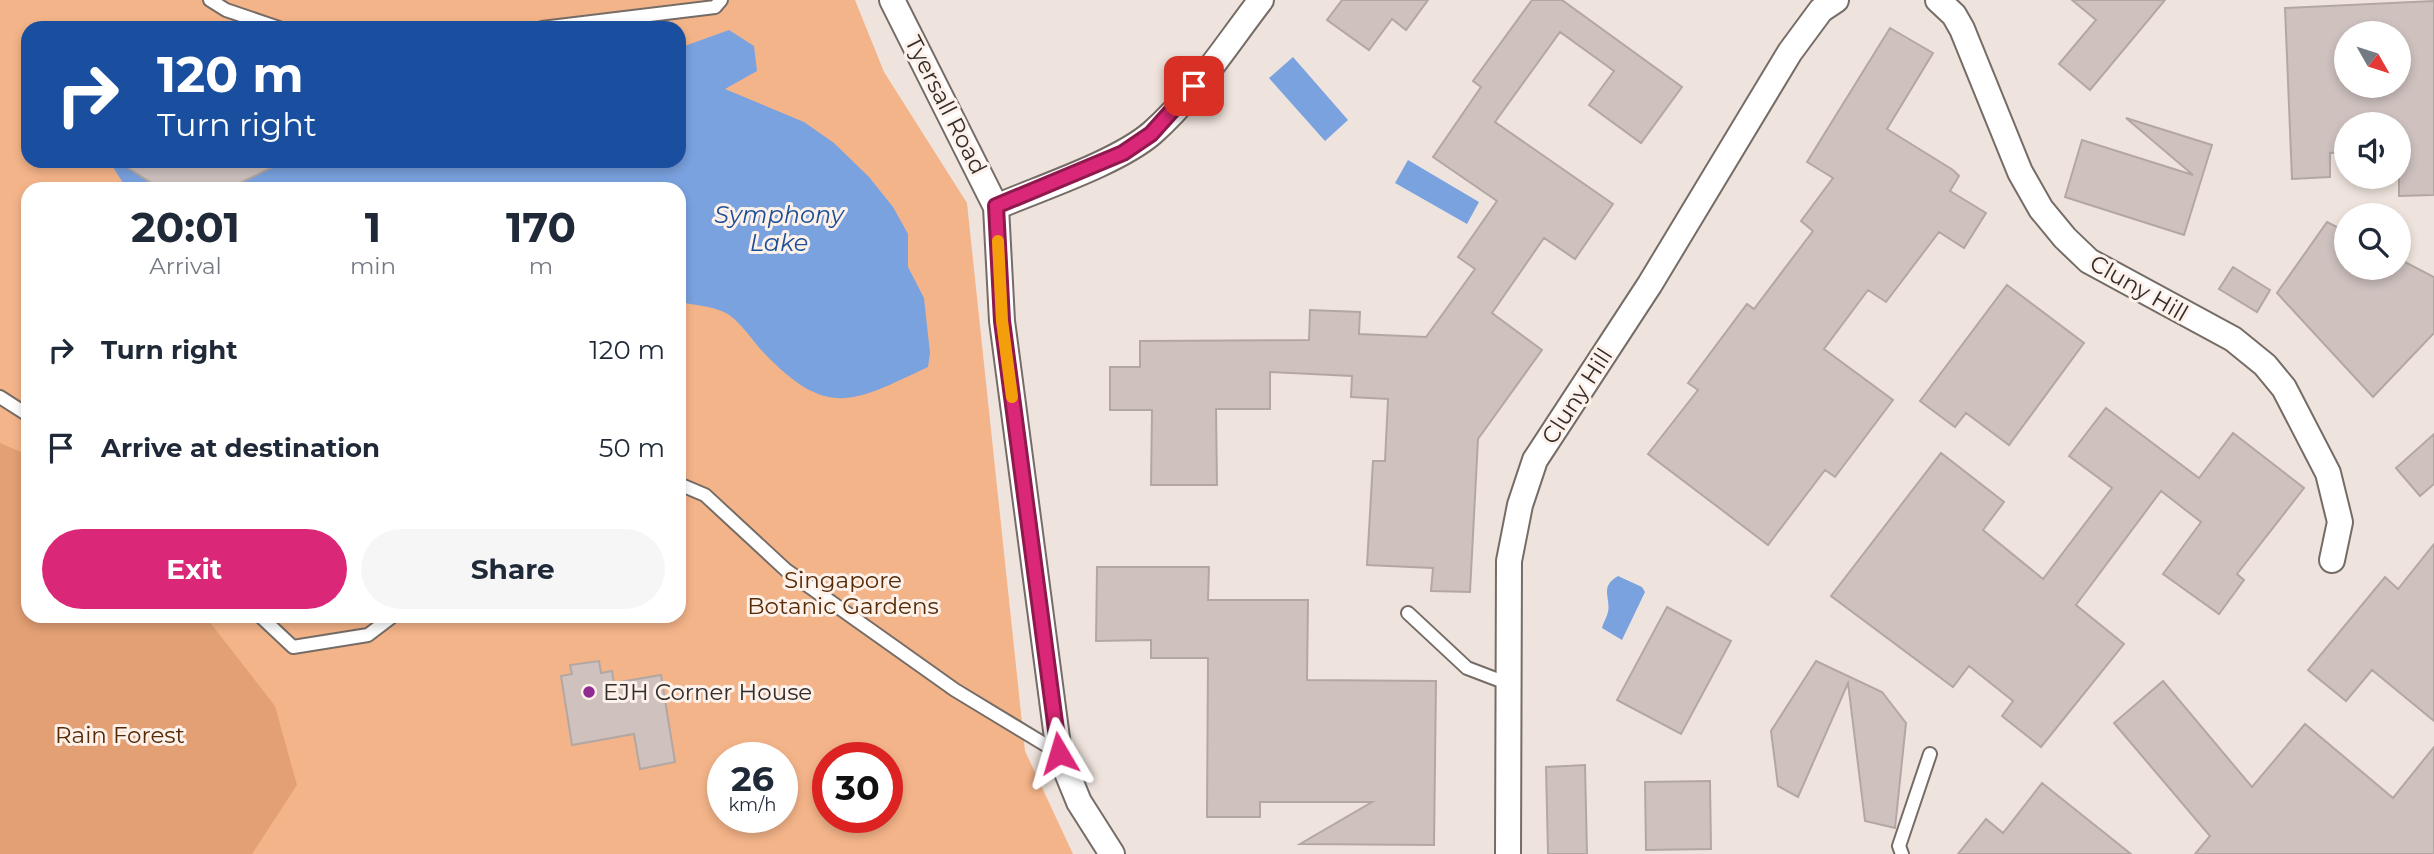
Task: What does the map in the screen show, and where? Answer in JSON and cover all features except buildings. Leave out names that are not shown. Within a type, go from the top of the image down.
[{"type":"street","name":"Tyersall Road","points":[[892,0],[996,206],[1002,321],[1059,753],[1079,803],[1112,854]]},
{"type":"street","points":[[996,206],[1123,153],[1151,134],[1177,107],[1261,0]]},
{"type":"street","name":"Cluny Hill","points":[[1508,854],[1509,561],[1520,505],[1535,460],[1650,284],[1790,52],[1821,10],[1836,0]]},
{"type":"street","name":"Cluny Hill","points":[[1938,0],[1954,15],[1962,29],[2020,172],[2041,209],[2065,238],[2089,261],[2233,339],[2265,365],[2284,388],[2328,473],[2340,523],[2332,560]]},
{"type":"lane","points":[[210,0],[226,10],[258,21]]},
{"type":"lane","points":[[600,21],[715,7],[721,0]]},
{"type":"lane","points":[[0,397],[21,410]]},
{"type":"lane","points":[[686,487],[705,495],[786,570],[955,690],[1059,753]]},
{"type":"lane","points":[[1408,613],[1467,668],[1508,684]]},
{"type":"lane","points":[[267,623],[293,647],[369,635],[384,623]]},
{"type":"lane","points":[[1902,854],[1899,846],[1930,754]]},
{"type":"green space","name":"Singapore Botanic Gardens","points":[[0,0],[855,0],[884,72],[967,203],[1025,751],[1073,854],[0,854]]},
{"type":"green space","name":"Rain Forest","points":[[0,443],[21,452],[21,623],[210,623],[275,706],[297,785],[252,854],[0,854]]},
{"type":"water","name":"Symphony Lake","points":[[729,30],[754,46],[757,71],[725,89],[804,122],[834,143],[869,177],[893,207],[908,234],[908,267],[924,298],[930,353],[928,367],[860,396],[824,396],[786,374],[736,320],[726,313],[686,303],[686,182],[242,182],[255,168],[686,168],[686,45]]},
{"type":"water","points":[[1293,57],[1348,120],[1325,141],[1269,78]]},
{"type":"water","points":[[1408,160],[1479,202],[1467,224],[1395,183]]},
{"type":"water","points":[[114,168],[139,168],[140,175],[150,182],[122,182]]},
{"type":"water","points":[[1618,576],[1642,587],[1645,592],[1622,640],[1602,628],[1609,607],[1607,589]]},
{"type":"slow traffic","points":[[998,241],[1002,321],[1012,397]]},
{"type":"place","name":"EJH Corner House","points":[[589,692]]},
{"type":"route","points":[[1059,753],[1002,321],[996,206],[1123,153],[1151,134],[1194,86]]}]
